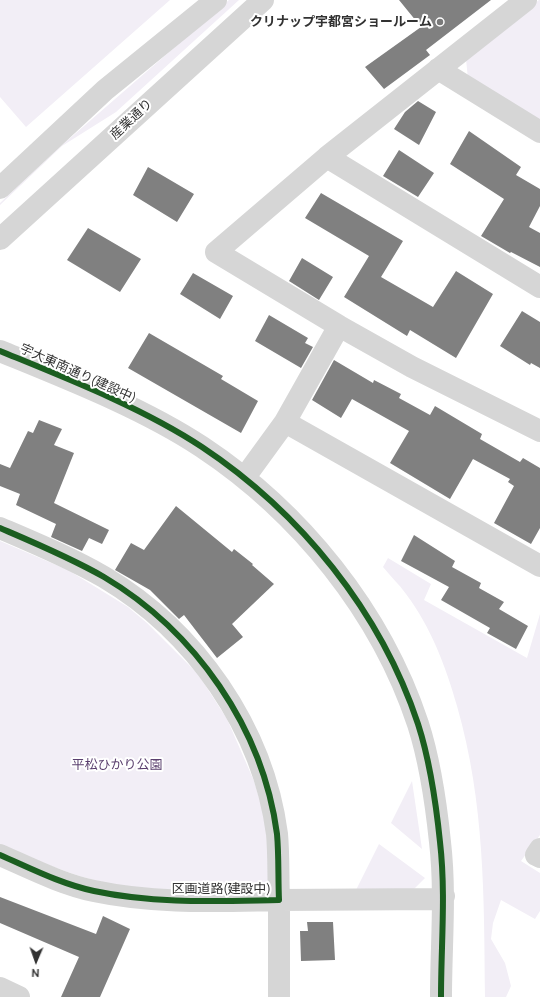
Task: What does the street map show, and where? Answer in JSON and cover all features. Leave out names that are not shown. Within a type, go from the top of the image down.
[{"type":"street","points":[[0,188],[105,90],[216,0]]},
{"type":"street","name":"産業通り","points":[[0,239],[263,0]]},
{"type":"street","points":[[526,0],[327,157],[216,252],[339,326],[412,367],[540,431]]},
{"type":"street","points":[[438,69],[540,132]]},
{"type":"street","points":[[327,157],[540,287]]},
{"type":"street","points":[[245,477],[284,422],[339,326]]},
{"type":"street","name":"宇大東南通り(建設中)","points":[[0,351],[136,410],[200,446],[245,477],[301,531],[366,612],[394,664],[418,724],[431,779],[440,842],[444,896],[441,997]]},
{"type":"street","points":[[284,422],[540,566]]},
{"type":"street","name":"区画道路(建設中)","points":[[0,528],[75,562],[104,578],[136,599],[197,656],[220,684],[238,716],[264,776],[275,827],[279,900],[279,997]]},
{"type":"street","points":[[540,848],[536,855],[540,858]]},
{"type":"street","name":"区画道路(建設中)","points":[[0,855],[58,880],[92,891],[133,898],[173,900],[437,899],[444,896]]},
{"type":"street","points":[[0,988],[19,997]]},
{"type":"green space","points":[[0,0],[170,0],[26,127],[0,97]]},
{"type":"green space","points":[[229,0],[239,0],[116,112],[62,146],[0,205],[0,203],[61,146]]},
{"type":"green space","points":[[539,0],[540,124],[468,79],[466,59]]},
{"type":"green space","name":"平松ひかり公園","points":[[0,541],[68,570],[128,607],[147,623],[198,674],[227,719],[254,781],[265,818],[270,879],[257,892],[175,891],[134,888],[94,880],[70,873],[0,844]]},
{"type":"green space","points":[[388,558],[431,584],[424,600],[527,658],[540,614],[540,835],[521,861],[540,873],[540,911],[535,919],[501,900],[493,923],[491,939],[505,963],[511,986],[506,997],[485,997],[483,886],[478,815],[466,742],[457,706],[443,662],[423,620],[403,590],[383,567]]},
{"type":"green space","points":[[412,781],[422,849],[391,823]]},
{"type":"green space","points":[[379,844],[425,878],[414,889],[356,890]]},
{"type":"building","points":[[399,0],[491,0],[426,50],[430,55],[384,89],[365,67],[421,27]]},
{"type":"building","points":[[418,101],[436,112],[419,145],[394,129],[405,112]]},
{"type":"building","points":[[469,131],[521,167],[516,175],[540,189],[540,206],[529,227],[540,233],[540,267],[511,252],[510,253],[481,236],[504,199],[450,164]]},
{"type":"building","points":[[399,150],[434,173],[418,197],[383,176]]},
{"type":"building","points":[[148,167],[194,194],[177,222],[133,195]]},
{"type":"building","points":[[321,193],[403,241],[381,277],[433,307],[456,271],[493,294],[456,358],[410,330],[407,336],[344,297],[369,256],[305,218]]},
{"type":"building","points":[[88,228],[141,259],[120,292],[67,260]]},
{"type":"building","points":[[302,258],[333,277],[319,300],[289,281]]},
{"type":"building","points":[[193,273],[233,296],[220,319],[180,294]]},
{"type":"building","points":[[522,311],[540,322],[540,368],[531,363],[530,365],[500,346]]},
{"type":"building","points":[[269,315],[308,338],[305,343],[313,347],[301,368],[255,341]]},
{"type":"building","points":[[149,333],[223,376],[221,379],[258,401],[241,433],[128,368]]},
{"type":"building","points":[[334,360],[373,383],[374,380],[401,394],[399,398],[430,415],[435,406],[482,434],[480,439],[520,462],[523,458],[540,468],[540,528],[531,544],[494,523],[514,486],[508,482],[510,479],[473,459],[450,499],[390,463],[409,431],[352,399],[341,418],[312,400]]},
{"type":"building","points":[[39,420],[62,429],[54,445],[74,453],[54,503],[109,530],[102,544],[89,538],[82,551],[51,537],[56,524],[16,505],[20,494],[0,486],[0,464],[10,468],[28,431],[33,433]]},
{"type":"building","points":[[176,506],[232,552],[234,549],[253,564],[252,565],[274,584],[232,624],[243,637],[217,658],[184,615],[179,619],[150,590],[115,570],[131,543],[144,550]]},
{"type":"building","points":[[414,535],[455,561],[452,567],[481,583],[479,588],[504,602],[499,609],[528,626],[516,649],[487,633],[490,628],[441,600],[449,587],[401,561]]},
{"type":"building","points":[[0,897],[96,934],[103,916],[130,929],[100,997],[61,997],[79,957],[0,923]]},
{"type":"building","points":[[307,922],[333,922],[335,960],[301,961],[300,931],[308,931]]},
{"type":"cycle path","points":[[0,351],[104,394],[155,419],[202,447],[238,473],[272,502],[304,534],[333,568],[359,604],[382,643],[402,683],[418,724],[429,767],[437,812],[442,861],[443,900],[441,997]]},
{"type":"cycle path","points":[[0,528],[79,563],[104,577],[137,599],[167,625],[195,654],[219,686],[240,720],[257,757],[269,795],[277,834],[279,900],[186,901],[117,895],[94,891],[70,884],[0,855]]},
{"type":"place","name":"クリナップ宇都宮ショールーム","points":[[440,22]]}]
